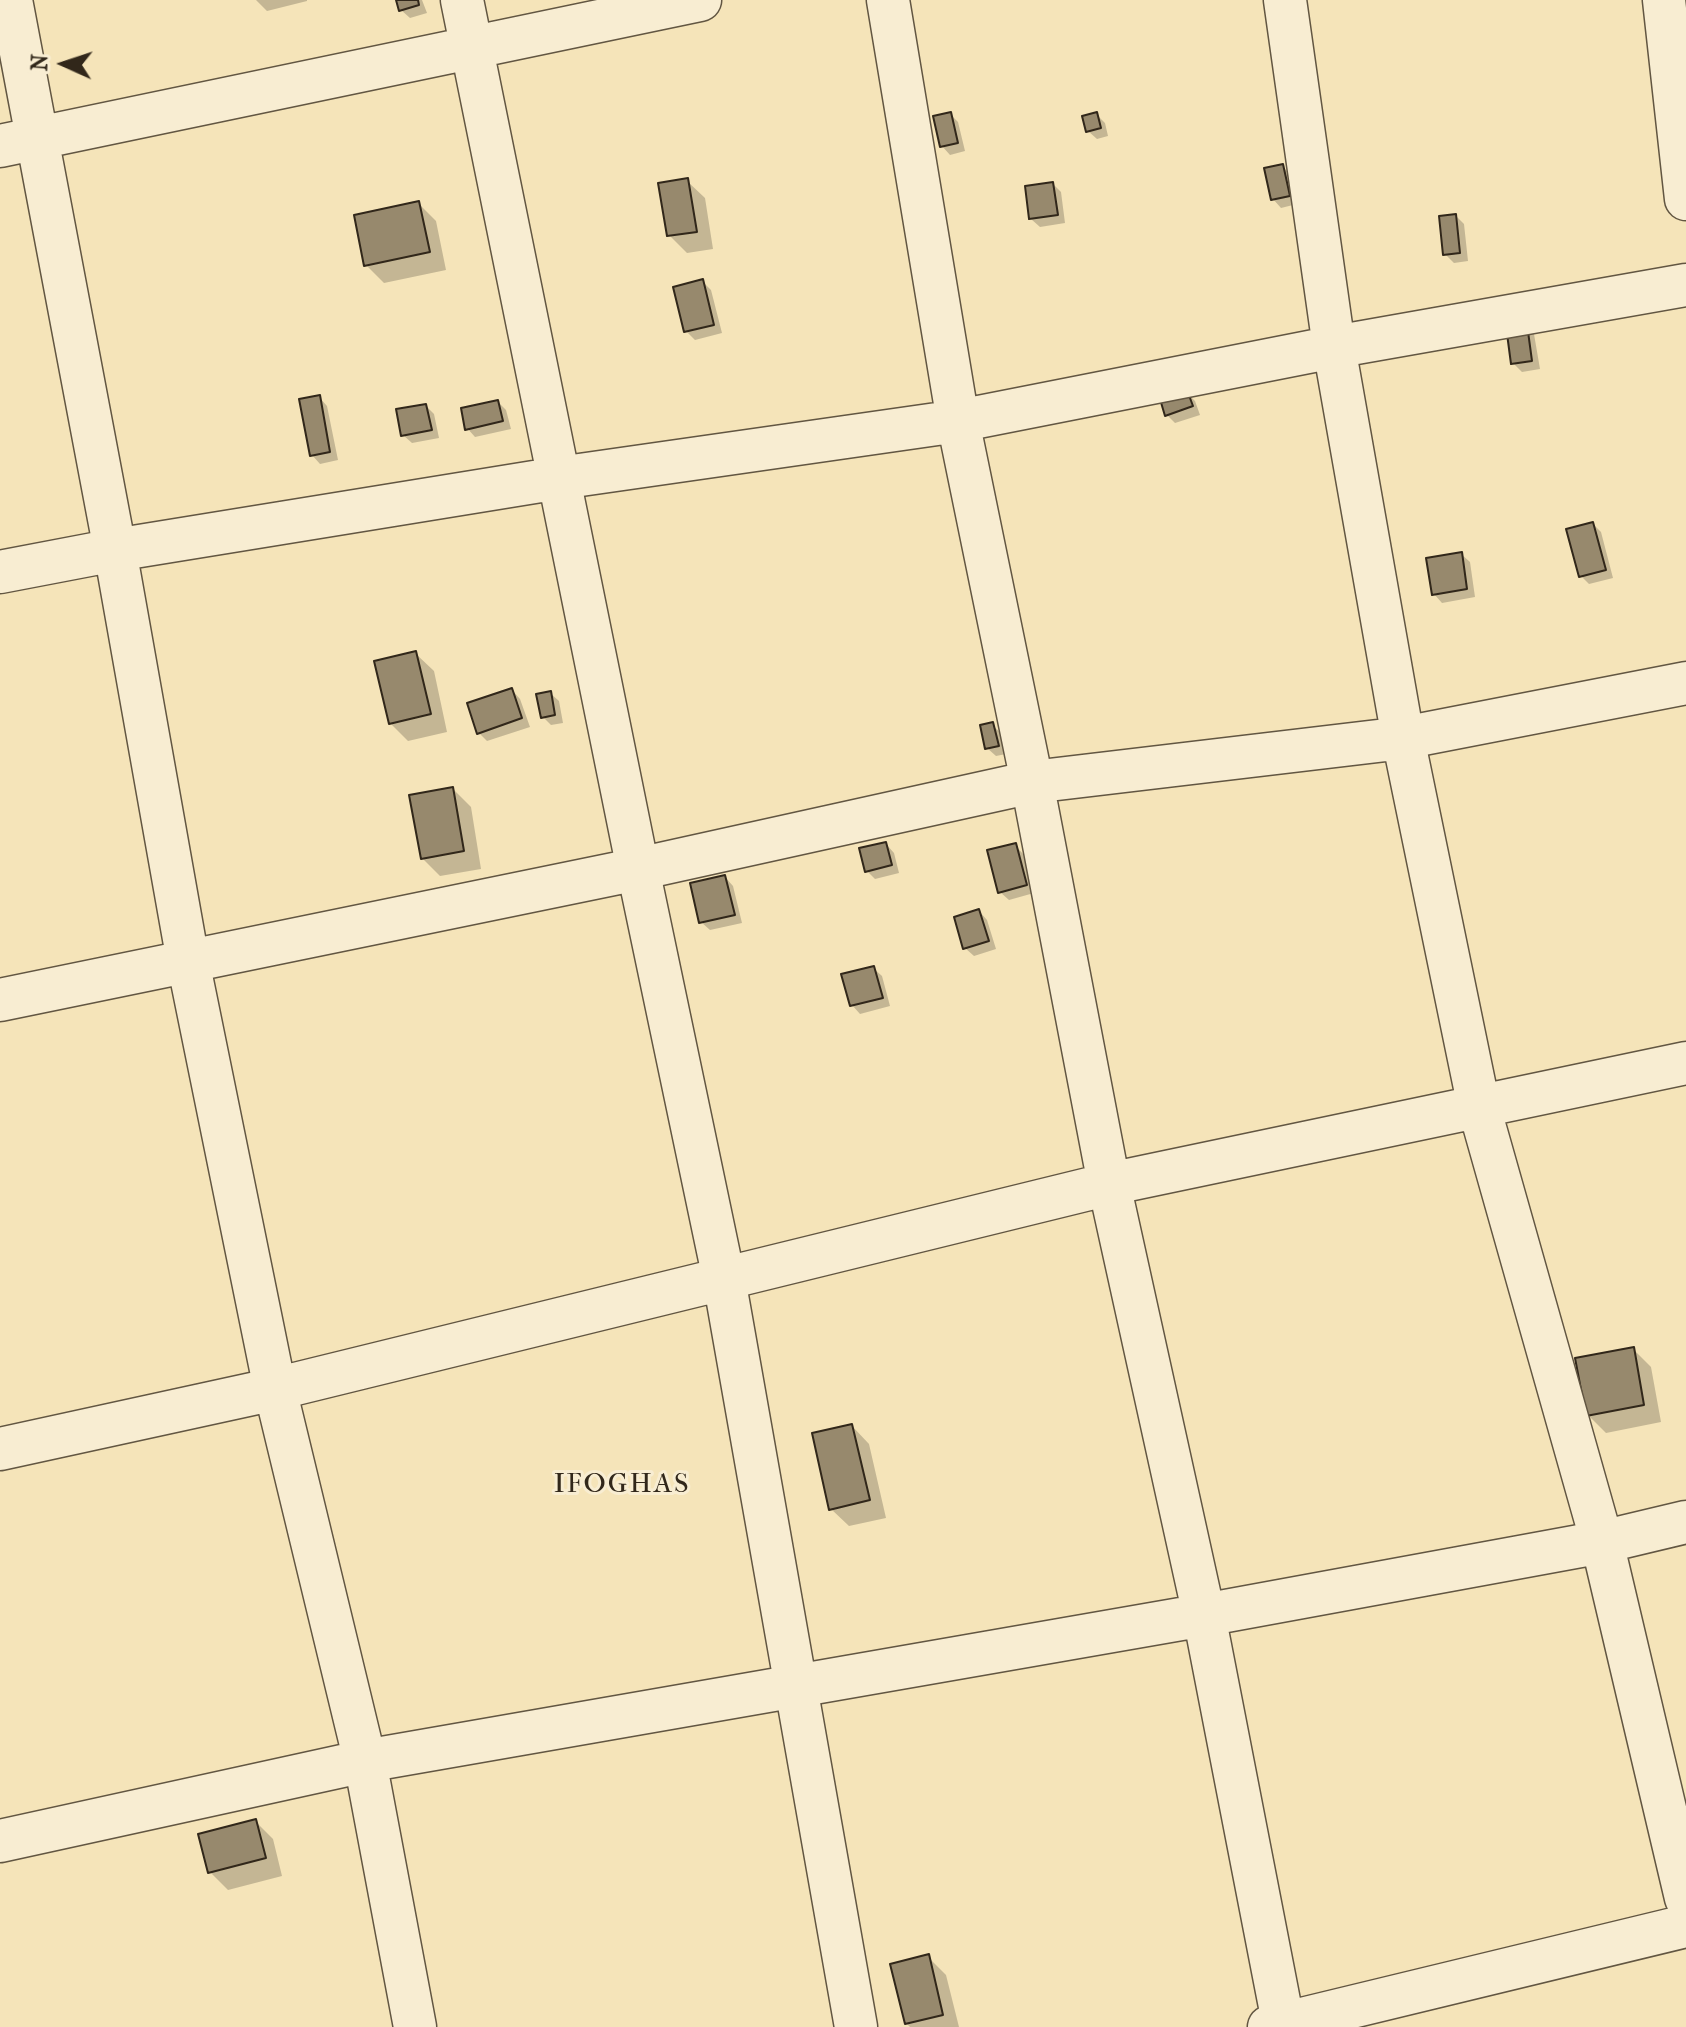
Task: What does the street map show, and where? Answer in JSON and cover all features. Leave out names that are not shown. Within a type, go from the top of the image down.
[{"type":"street","points":[[11,0],[18,142],[115,550],[188,961],[275,1389],[365,1761],[415,2027]]},
{"type":"street","points":[[462,0],[724,1279],[856,2027]]},
{"type":"street","points":[[18,142],[700,0]]},
{"type":"street","points":[[888,0],[958,421],[1032,782],[1109,1184],[1204,1615],[1279,2026],[1686,1926]]},
{"type":"street","points":[[1285,0],[1334,347],[1403,738],[1479,1107],[1602,1542],[1686,1898]]},
{"type":"street","points":[[1664,0],[1686,199]]},
{"type":"street","points":[[0,572],[115,550],[559,478],[958,421],[1334,347],[1686,285]]},
{"type":"street","points":[[0,1000],[638,869],[1032,782],[1403,738],[1686,683]]},
{"type":"street","points":[[0,1449],[275,1389],[1109,1184],[1686,1063]]},
{"type":"street","points":[[0,1841],[365,1761],[1204,1615],[1602,1542],[1686,1522]]},
{"type":"building","points":[[396,0],[418,0],[419,5],[399,11]]},
{"type":"building","points":[[951,112],[958,143],[940,147],[933,116]]},
{"type":"building","points":[[1097,112],[1101,128],[1086,132],[1082,116]]},
{"type":"building","points":[[1283,164],[1290,196],[1271,200],[1264,168]]},
{"type":"building","points":[[688,178],[697,232],[667,236],[658,183]]},
{"type":"building","points":[[1053,182],[1058,215],[1029,219],[1025,186]]},
{"type":"building","points":[[419,201],[430,252],[364,266],[354,215]]},
{"type":"building","points":[[1456,214],[1460,253],[1443,255],[1439,216]]},
{"type":"building","points":[[703,279],[714,325],[684,332],[673,287]]},
{"type":"building","points":[[1527,324],[1532,361],[1511,364],[1506,326]]},
{"type":"building","points":[[1187,390],[1193,406],[1165,416],[1160,399]]},
{"type":"building","points":[[320,395],[330,452],[310,456],[299,399]]},
{"type":"building","points":[[498,400],[503,421],[465,430],[461,408]]},
{"type":"building","points":[[426,404],[432,430],[401,436],[396,409]]},
{"type":"building","points":[[1593,522],[1606,570],[1579,577],[1566,529]]},
{"type":"building","points":[[1462,552],[1467,589],[1432,595],[1426,558]]},
{"type":"building","points":[[416,651],[431,714],[389,724],[374,661]]},
{"type":"building","points":[[512,688],[522,718],[477,734],[467,703]]},
{"type":"building","points":[[551,691],[555,715],[541,718],[536,694]]},
{"type":"building","points":[[993,722],[999,746],[985,749],[980,725]]},
{"type":"building","points":[[453,787],[464,851],[421,859],[409,795]]},
{"type":"building","points":[[886,842],[892,865],[865,872],[859,848]]},
{"type":"building","points":[[1016,843],[1027,885],[998,893],[987,850]]},
{"type":"building","points":[[725,875],[735,915],[699,923],[690,883]]},
{"type":"building","points":[[979,909],[989,941],[963,949],[954,917]]},
{"type":"building","points":[[874,966],[883,998],[850,1006],[841,974]]},
{"type":"building","points":[[1634,1347],[1644,1405],[1586,1416],[1575,1358]]},
{"type":"building","points":[[852,1424],[870,1500],[829,1510],[812,1433]]},
{"type":"building","points":[[256,1819],[266,1858],[208,1873],[198,1834]]},
{"type":"building","points":[[929,1954],[943,2015],[905,2024],[890,1964]]},
{"type":"district","name":"IFOGHAS","points":[[622,1485]]}]
